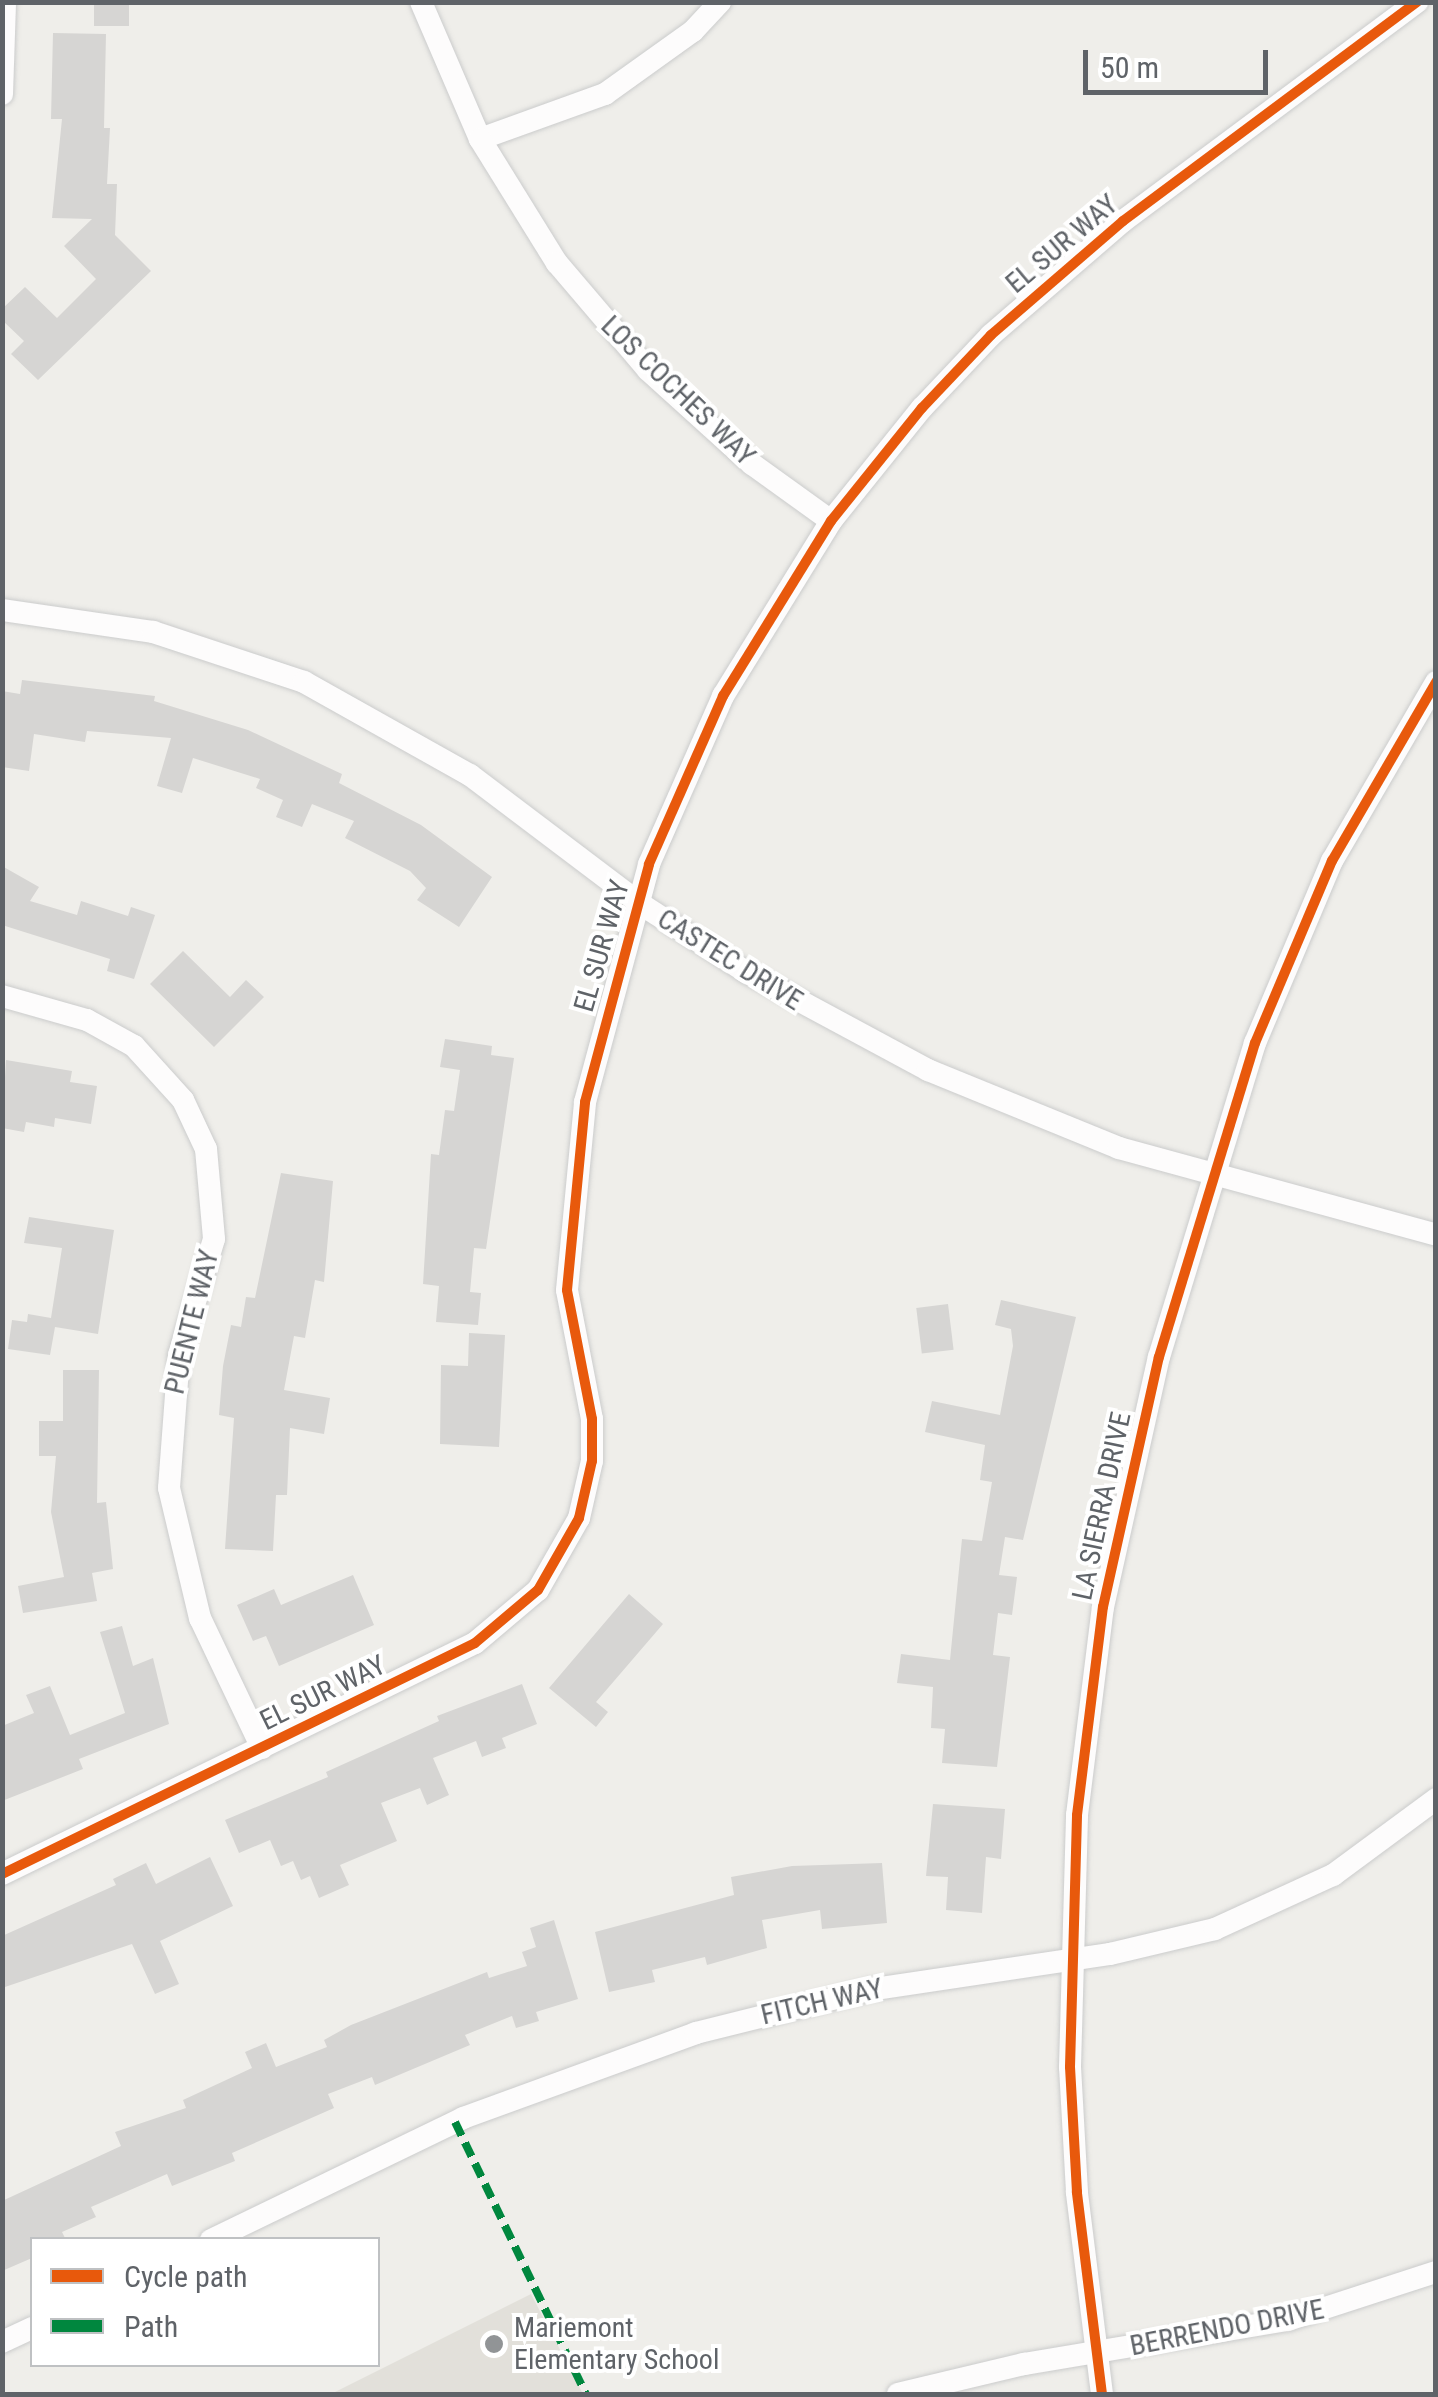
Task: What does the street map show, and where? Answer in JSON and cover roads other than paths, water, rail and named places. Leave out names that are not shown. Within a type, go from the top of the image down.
[{"type":"street","points":[[2,94],[5,2]]},
{"type":"street","name":"LOS COCHES WAY","points":[[420,2],[480,139],[558,263],[648,370],[752,464],[831,521]]},
{"type":"street","points":[[480,139],[606,94],[693,32],[720,2]]},
{"type":"street","name":"EL SUR WAY","points":[[2,1874],[492,1632],[538,1590],[579,1518],[592,1461],[592,1420],[567,1290],[574,1175],[601,1031],[639,902],[680,786],[723,696],[831,521],[922,408],[1065,268],[1416,2]]},
{"type":"street","name":"CASTEC DRIVE","points":[[2,610],[153,632],[304,682],[470,775],[639,902],[761,981],[928,1070],[1087,1136],[1212,1178],[1436,1236]]},
{"type":"street","name":"LA SIERRA DRIVE","points":[[1102,2394],[1077,2192],[1070,1959],[1080,1782],[1103,1606],[1159,1358],[1212,1178],[1296,938],[1372,787],[1436,682]]},
{"type":"street","name":"PUENTE WAY","points":[[2,996],[87,1020],[134,1046],[183,1100],[206,1149],[214,1238],[179,1355],[169,1488],[200,1618],[262,1748]]},
{"type":"street","name":"FITCH WAY","points":[[218,2237],[464,2118],[696,2033],[868,1990],[1153,1946],[1276,1905],[1360,1857],[1436,1799]]},
{"type":"street","name":"BERRENDO DRIVE","points":[[898,2394],[1095,2352],[1288,2320],[1436,2272]]},
{"type":"street","points":[[2,2342],[30,2329]]},
{"type":"place","name":"Mariemont Elementary School","points":[[494,2344]]}]
